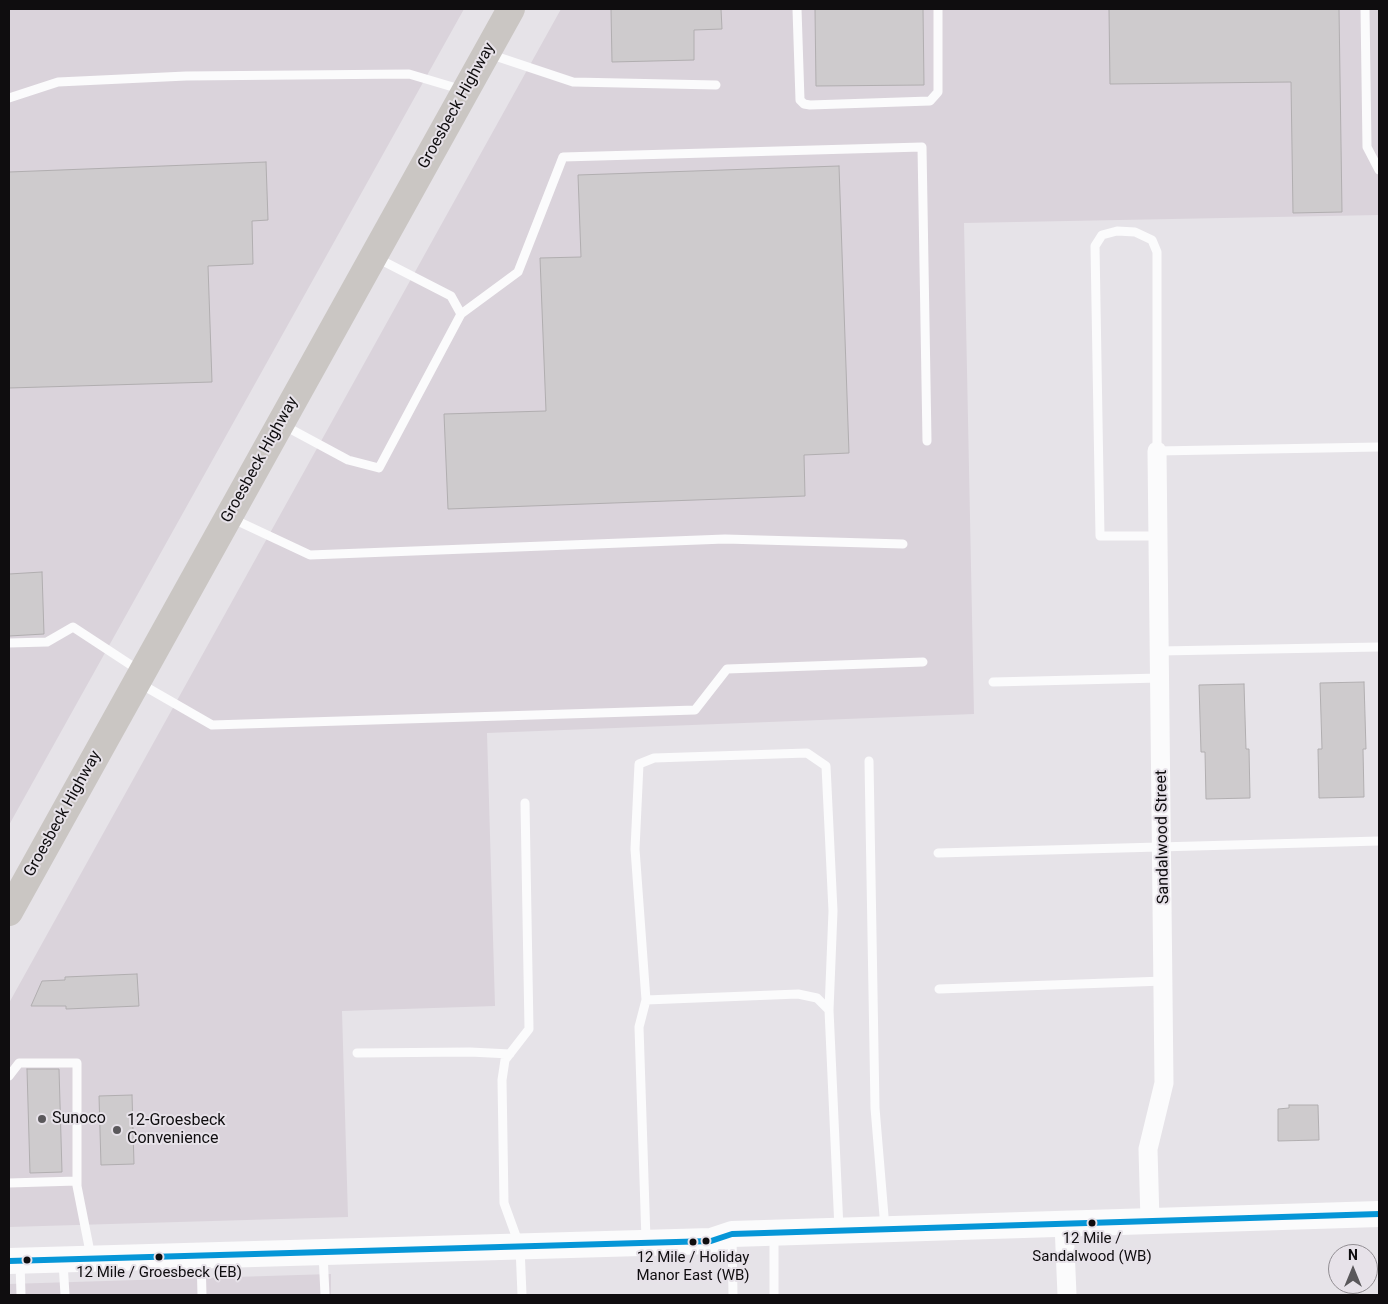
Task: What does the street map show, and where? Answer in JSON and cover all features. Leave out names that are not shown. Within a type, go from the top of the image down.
[{"type":"main road","name":"Groesbeck Highway","points":[[9,912],[511,9]]},
{"type":"main road","points":[[14,1261],[711,1241],[732,1234],[774,1232],[1379,1214]]},
{"type":"street","name":"Sandalwood Street","points":[[1150,1221],[1148,1149],[1164,1083],[1163,848],[1157,452]]},
{"type":"street","points":[[1064,1224],[1067,1295]]},
{"type":"lane","points":[[796,9],[800,100],[804,104],[810,105],[930,101],[938,92],[938,9]]},
{"type":"lane","points":[[1365,9],[1367,148],[1379,170]]},
{"type":"lane","points":[[486,54],[573,82],[716,85]]},
{"type":"lane","points":[[9,98],[58,82],[186,76],[409,74],[466,91]]},
{"type":"lane","points":[[280,424],[348,460],[379,468],[461,314],[518,272],[563,157],[922,147],[927,441]]},
{"type":"lane","points":[[1158,536],[1100,536],[1095,246],[1102,235],[1117,231],[1136,232],[1152,240],[1157,252],[1157,452],[1379,448]]},
{"type":"lane","points":[[373,256],[451,296],[461,314]]},
{"type":"lane","points":[[229,517],[310,555],[725,539],[903,544]]},
{"type":"lane","points":[[9,643],[47,642],[73,627],[140,677],[212,725],[695,710],[727,669],[922,662]]},
{"type":"lane","points":[[1160,651],[1379,647]]},
{"type":"lane","points":[[993,682],[1160,678]]},
{"type":"lane","points":[[646,1243],[639,1027],[646,1000],[635,849],[639,764],[654,758],[807,753],[826,766],[833,911],[829,1010],[839,1230]]},
{"type":"lane","points":[[869,761],[875,1108],[885,1228]]},
{"type":"lane","points":[[522,1295],[520,1247],[504,1204],[502,1080],[505,1060],[528,1029],[525,803]]},
{"type":"lane","points":[[938,853],[1379,841]]},
{"type":"lane","points":[[939,989],[1164,982]]},
{"type":"lane","points":[[646,1000],[798,994],[817,998],[829,1010]]},
{"type":"lane","points":[[357,1053],[470,1052],[510,1054]]},
{"type":"lane","points":[[9,1076],[19,1064],[77,1064],[77,1182],[92,1259]]},
{"type":"lane","points":[[9,1183],[77,1182]]},
{"type":"lane","points":[[774,1232],[774,1295]]},
{"type":"lane","points":[[732,1234],[734,1295]]},
{"type":"lane","points":[[323,1252],[325,1295]]},
{"type":"lane","points":[[201,1256],[202,1295]]},
{"type":"lane","points":[[63,1260],[65,1295]]},
{"type":"lane","points":[[14,1261],[20,1295]]},
{"type":"shaded area","points":[[9,9],[464,9],[9,825]]},
{"type":"shaded area","points":[[561,9],[1379,9],[1379,215],[964,223],[974,714],[487,733],[495,1006],[342,1011],[348,1217],[9,1227],[9,1003]]},
{"type":"shaded area","points":[[331,1274],[331,1295],[9,1295],[9,1284]]},
{"type":"building","points":[[611,9],[721,9],[722,29],[694,30],[694,60],[612,62]]},
{"type":"building","points":[[815,9],[923,9],[924,85],[816,86]]},
{"type":"building","points":[[1109,9],[1339,9],[1342,212],[1293,213],[1291,82],[1110,84]]},
{"type":"building","points":[[266,162],[268,220],[252,221],[253,264],[208,266],[212,382],[9,388],[9,172]]},
{"type":"building","points":[[839,166],[849,453],[804,455],[805,496],[448,509],[444,414],[546,411],[540,258],[581,257],[578,175]]},
{"type":"building","points":[[42,572],[44,634],[9,636],[9,574]]},
{"type":"building","points":[[1364,682],[1366,749],[1363,749],[1364,797],[1319,798],[1318,749],[1322,749],[1320,683]]},
{"type":"building","points":[[1244,684],[1246,749],[1249,749],[1250,798],[1206,799],[1205,752],[1201,752],[1199,685]]},
{"type":"building","points":[[137,974],[139,1006],[66,1009],[66,1006],[31,1006],[42,981],[65,980],[65,977]]},
{"type":"building","points":[[27,1069],[59,1069],[62,1172],[30,1173]]},
{"type":"building","points":[[132,1095],[134,1164],[101,1165],[99,1096]]},
{"type":"building","points":[[1289,1105],[1318,1105],[1319,1140],[1278,1141],[1278,1109],[1289,1108]]},
{"type":"transit line","points":[[9,1261],[711,1241],[732,1234],[1379,1214]]},
{"type":"place","name":"Sunoco","points":[[42,1119]]},
{"type":"place","name":"12-Groesbeck Convenience","points":[[117,1130]]},
{"type":"place","name":"12 Mile / Sandalwood (WB)","points":[[1092,1223]]},
{"type":"place","name":"12 Mile / Holiday Manor East (WB)","points":[[693,1242]]},
{"type":"place","name":"12 Mile / Groesbeck (EB)","points":[[159,1257]]}]
